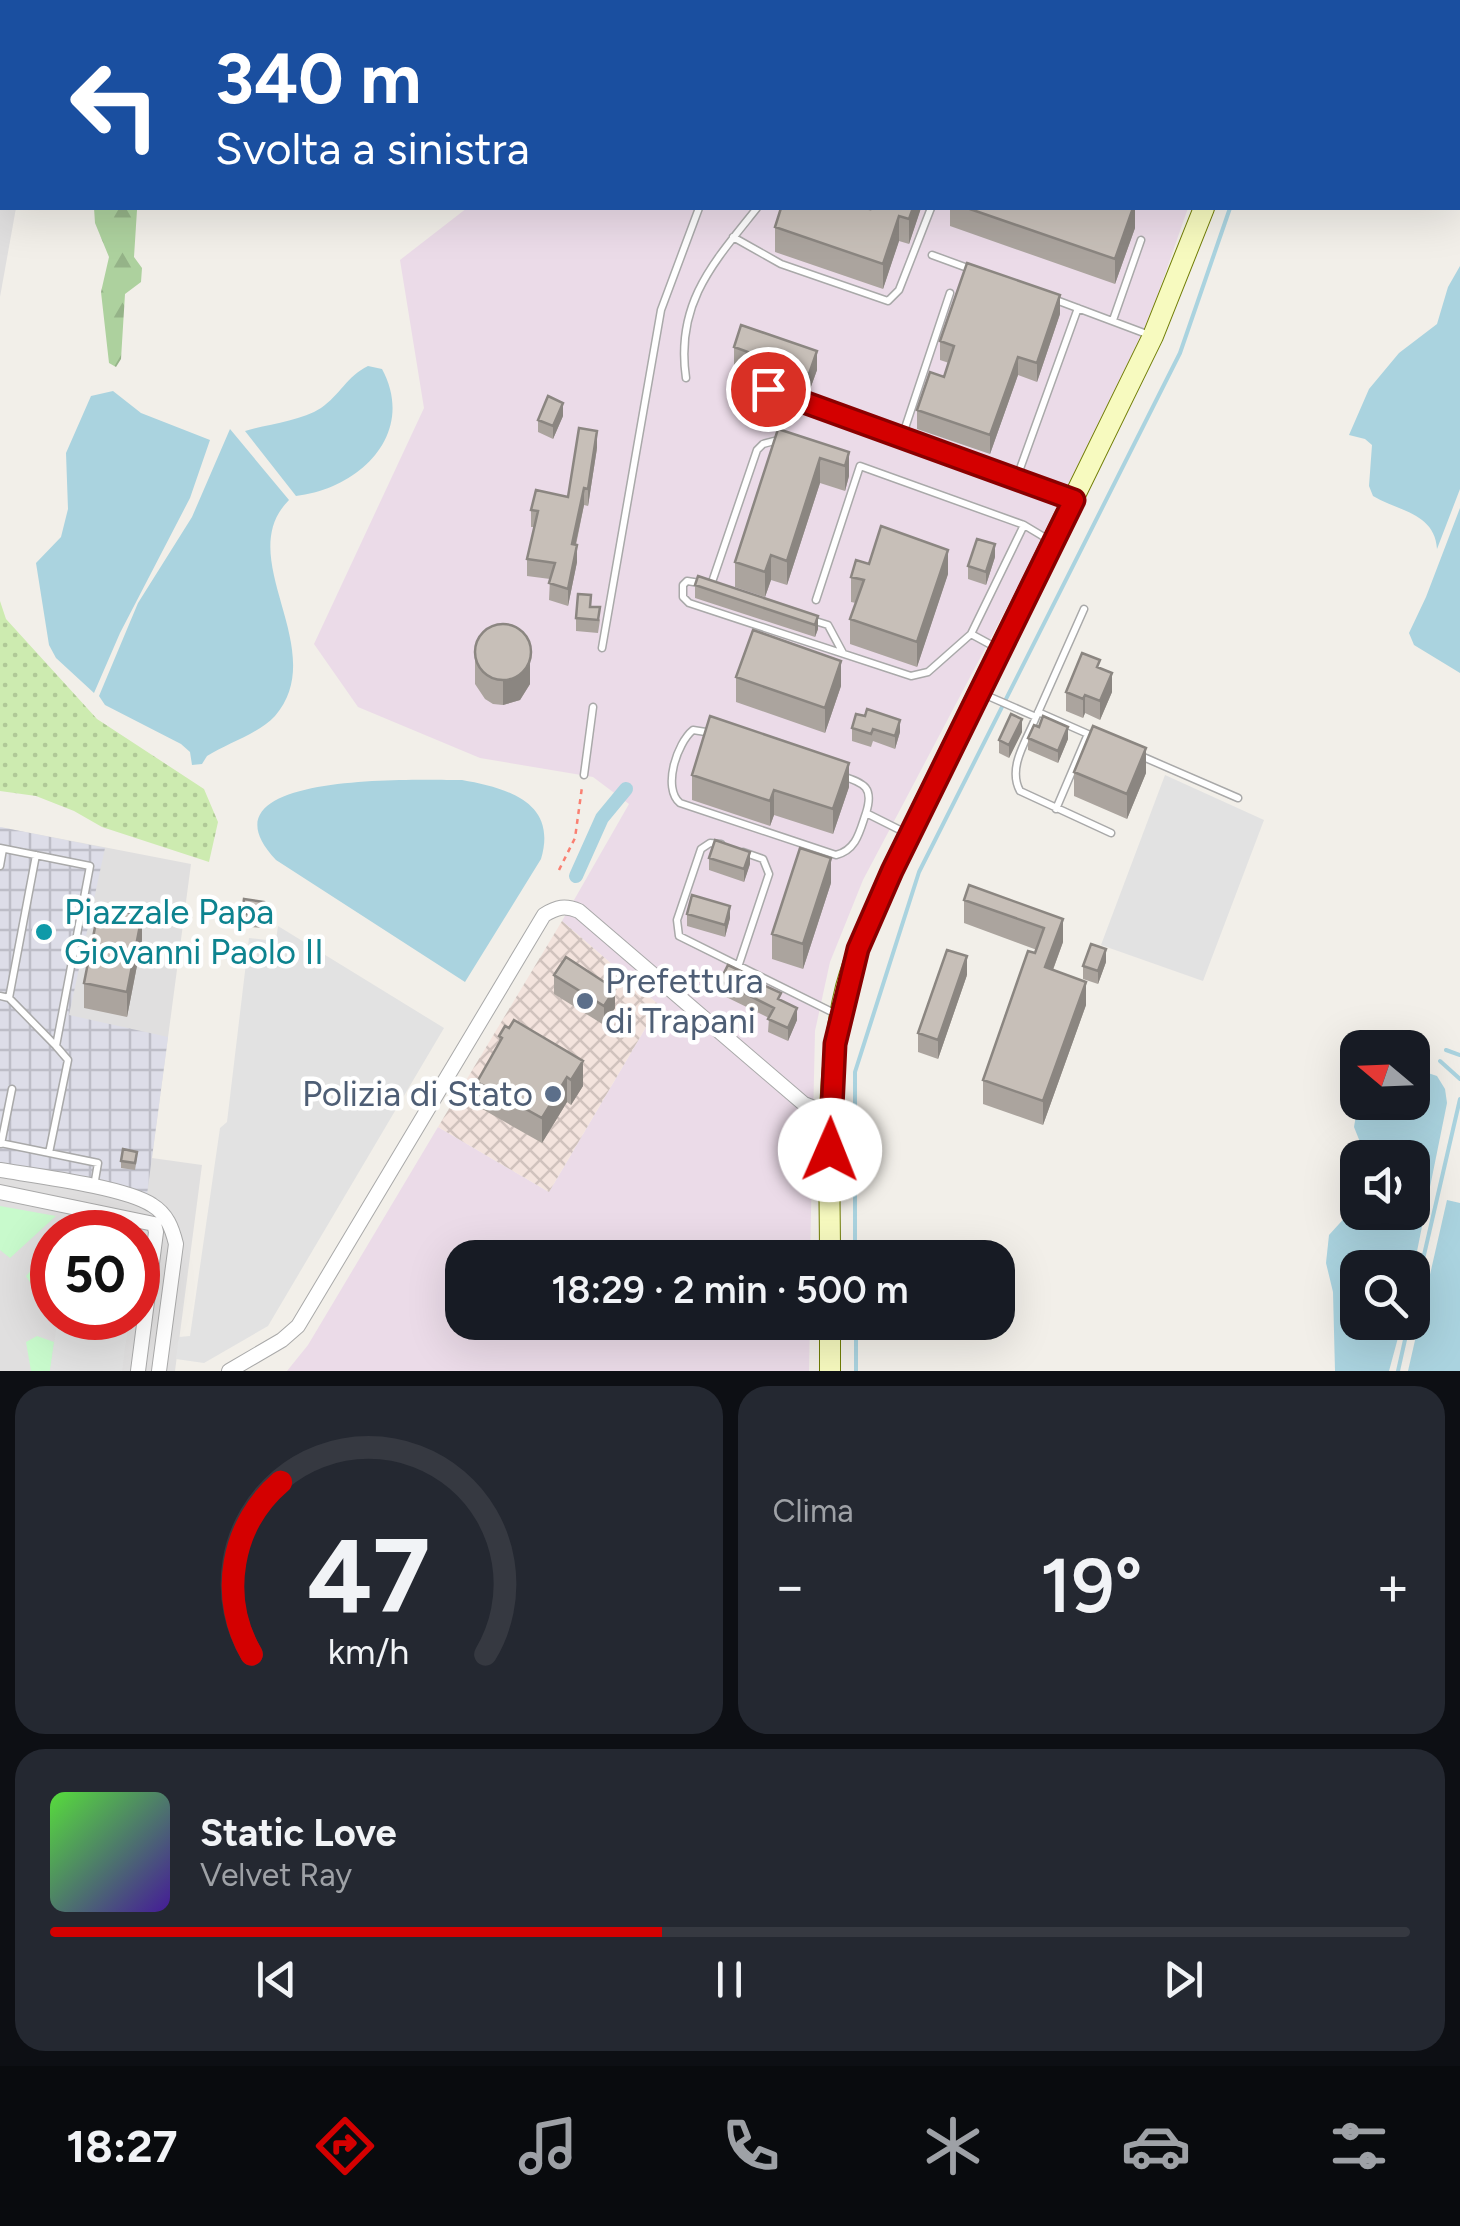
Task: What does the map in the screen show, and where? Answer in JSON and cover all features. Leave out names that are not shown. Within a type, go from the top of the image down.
[{"type":"main road","points":[[830,1240],[830,1114],[840,1016],[858,949],[909,835],[988,696],[1000,650],[1153,336],[1203,210]]},
{"type":"main road","points":[[830,1340],[830,1371]]},
{"type":"street","points":[[229,1371],[298,1326],[544,915],[556,908],[579,911],[804,1104],[830,1114]]},
{"type":"street","points":[[0,1170],[94,1187],[155,1206],[172,1228],[176,1244],[159,1371]]},
{"type":"street","points":[[0,1192],[87,1210]]},
{"type":"street","points":[[138,1371],[142,1340],[163,1343]]},
{"type":"lane","points":[[602,648],[661,310],[698,210]]},
{"type":"lane","points":[[686,378],[684,340],[694,298],[711,266],[756,210]]},
{"type":"lane","points":[[734,238],[781,264],[888,300],[900,290],[930,210]]},
{"type":"lane","points":[[1113,320],[1141,240]]},
{"type":"lane","points":[[932,256],[987,275]]},
{"type":"lane","points":[[902,437],[950,294]]},
{"type":"lane","points":[[1042,295],[1153,336]]},
{"type":"lane","points":[[1017,478],[1078,308]]},
{"type":"lane","points":[[734,377],[1074,500]]},
{"type":"lane","points":[[711,586],[756,450],[772,440],[782,440]]},
{"type":"lane","points":[[844,461],[1024,525],[1053,543]]},
{"type":"lane","points":[[816,600],[860,466]]},
{"type":"lane","points":[[728,592],[686,580],[683,586],[689,603],[918,675],[928,672],[970,634],[1024,525]]},
{"type":"lane","points":[[1084,609],[1016,765],[1014,780],[1020,791],[1110,834]]},
{"type":"lane","points":[[795,614],[828,625],[843,653]]},
{"type":"lane","points":[[970,634],[1000,650]]},
{"type":"lane","points":[[988,696],[1104,741]]},
{"type":"lane","points":[[584,775],[592,706]]},
{"type":"lane","points":[[718,735],[700,729],[688,733],[670,786],[674,798],[836,854],[844,853],[854,844],[870,792],[863,782],[827,770]]},
{"type":"lane","points":[[1056,809],[1088,734]]},
{"type":"lane","points":[[1138,755],[1238,798]]},
{"type":"lane","points":[[866,812],[909,835]]},
{"type":"lane","points":[[738,967],[769,874],[767,862],[710,843],[701,849],[676,928],[684,940],[738,967],[840,1016]]},
{"type":"lane","points":[[0,866],[2,849],[90,866],[56,1046]]},
{"type":"lane","points":[[36,855],[4,997],[68,1060],[50,1153]]},
{"type":"lane","points":[[12,1089],[1,1144],[98,1162],[94,1187]]},
{"type":"path","points":[[559,870],[575,838],[584,775]]},
{"type":"shaded area","points":[[0,210],[16,210],[0,297]]},
{"type":"shaded area","points":[[464,210],[1187,210],[1149,320],[1064,499],[863,880],[830,962],[815,1031],[810,1240],[445,1240],[445,1340],[810,1340],[809,1371],[287,1371],[308,1345],[438,1127],[549,1192],[659,1005],[562,921],[629,804],[593,777],[480,758],[358,707],[314,644],[424,408],[400,260]]},
{"type":"shaded area","points":[[1165,775],[1264,820],[1203,981],[1101,945]]},
{"type":"shaded area","points":[[0,827],[191,864],[152,1158],[202,1165],[175,1371],[0,1371]]},
{"type":"shaded area","name":"Piazzale Papa Giovanni Paolo II","points":[[0,827],[105,848],[69,1015],[168,1037],[146,1202],[0,1170]]},
{"type":"shaded area","points":[[562,921],[659,1005],[549,1192],[438,1127]]},
{"type":"shaded area","points":[[278,926],[444,1028],[268,1326],[204,1363],[176,1359],[179,1337],[190,1336],[220,1128],[227,1122],[249,938],[276,941]]},
{"type":"shaded area","points":[[55,1340],[126,1340],[122,1371],[50,1371]]},
{"type":"green space","points":[[94,210],[137,210],[134,257],[142,268],[141,282],[125,294],[121,359],[116,367],[109,363],[101,292],[109,257],[95,223]]},
{"type":"green space","points":[[0,601],[6,619],[97,719],[204,789],[218,822],[209,862],[102,827],[36,796],[0,791]]},
{"type":"green space","points":[[0,1206],[30,1211],[30,1240],[10,1258],[0,1250]]},
{"type":"green space","points":[[26,1342],[54,1342],[50,1371],[31,1371]]},
{"type":"water","points":[[1460,266],[1460,489],[1437,549],[1435,537],[1422,520],[1373,496],[1369,486],[1372,445],[1349,435],[1369,389],[1399,353],[1437,324],[1448,287]]},
{"type":"water","points":[[368,366],[382,369],[391,393],[392,415],[387,436],[360,470],[319,491],[296,496],[245,431],[313,412]]},
{"type":"water","points":[[113,391],[141,413],[210,440],[190,498],[120,633],[94,693],[56,658],[49,645],[36,563],[61,537],[68,509],[66,453],[91,396]]},
{"type":"water","points":[[230,429],[289,500],[274,523],[270,549],[293,662],[290,690],[268,722],[207,756],[202,764],[192,765],[190,752],[181,744],[105,705],[99,696],[138,603],[192,517]]},
{"type":"water","points":[[1460,508],[1460,673],[1414,645],[1409,633]]},
{"type":"water","points":[[462,780],[511,793],[525,801],[542,824],[544,840],[541,859],[465,982],[276,860],[258,831],[264,810],[287,795],[322,786]]},
{"type":"water","points":[[1430,1074],[1437,1076],[1445,1089],[1447,1103],[1430,1187],[1430,1140],[1359,1140],[1355,1120],[1430,1120]]},
{"type":"water","points":[[1447,1200],[1460,1203],[1460,1371],[1408,1371],[1415,1340],[1430,1340],[1430,1275]]},
{"type":"water","points":[[1340,1223],[1340,1230],[1421,1230],[1417,1250],[1340,1250],[1340,1340],[1397,1340],[1389,1371],[1335,1371],[1333,1292],[1326,1263],[1329,1235]]},
{"type":"building","points":[[780,210],[912,210],[909,219],[899,216],[883,264],[775,227]]},
{"type":"building","points":[[973,210],[1132,210],[1115,259]]},
{"type":"building","points":[[967,263],[1060,295],[1037,363],[1018,357],[990,435],[917,410],[930,372],[944,377],[954,346],[940,341]]},
{"type":"building","points":[[741,325],[817,351],[809,374],[734,347]]},
{"type":"building","points":[[548,396],[563,403],[553,426],[538,420]]},
{"type":"building","points":[[579,428],[597,431],[588,489],[584,488],[572,544],[577,545],[568,589],[549,583],[555,563],[527,559],[538,511],[531,510],[536,490],[568,497]]},
{"type":"building","points":[[778,429],[849,452],[845,466],[820,458],[787,561],[771,555],[765,572],[735,562]]},
{"type":"building","points":[[881,526],[948,550],[917,642],[850,619],[864,580],[851,577],[856,560],[869,564]]},
{"type":"building","points":[[977,539],[995,544],[986,572],[968,566]]},
{"type":"building","points":[[698,576],[818,616],[815,625],[695,585]]},
{"type":"building","points":[[578,594],[591,595],[590,607],[600,607],[598,620],[576,618]]},
{"type":"building","points":[[503,624],[523,632],[531,652],[523,672],[503,680],[483,672],[475,652],[483,632]]},
{"type":"building","points":[[753,630],[841,661],[825,708],[736,677]]},
{"type":"building","points":[[1082,653],[1100,660],[1097,667],[1112,673],[1100,701],[1066,692]]},
{"type":"building","points":[[867,709],[900,720],[895,736],[852,728],[856,714],[865,716]]},
{"type":"building","points":[[1011,714],[1022,719],[1009,745],[999,740]]},
{"type":"building","points":[[710,716],[849,763],[833,809],[774,790],[770,801],[692,775]]},
{"type":"building","points":[[1043,716],[1068,727],[1058,751],[1028,738]]},
{"type":"building","points":[[1093,726],[1146,748],[1127,794],[1074,772]]},
{"type":"building","points":[[715,840],[750,852],[744,869],[709,858]]},
{"type":"building","points":[[800,848],[831,858],[803,944],[772,934]]},
{"type":"building","points":[[969,885],[1063,919],[1045,967],[1086,982],[1043,1101],[983,1080],[1028,951],[1035,953],[1044,928],[964,900]]},
{"type":"building","points":[[692,895],[730,906],[725,925],[687,914]]},
{"type":"building","points":[[244,899],[264,902],[262,916],[242,913]]},
{"type":"building","points":[[99,907],[142,915],[127,992],[84,983]]},
{"type":"building","points":[[1091,944],[1106,949],[1098,971],[1083,966]]},
{"type":"building","points":[[947,950],[967,956],[938,1040],[918,1033]]},
{"type":"building","points":[[566,957],[615,989],[604,1006],[554,975]]},
{"type":"building","points":[[728,965],[781,993],[778,999],[797,1008],[788,1028],[768,1019],[774,1008],[720,981]]},
{"type":"building","points":[[514,1020],[583,1061],[571,1080],[567,1077],[542,1118],[477,1082],[502,1038],[499,1036]]},
{"type":"building","points":[[123,1149],[137,1152],[135,1163],[121,1161]]},
{"type":"waterway","points":[[855,1240],[855,1072],[919,872],[1180,353],[1229,210]]},
{"type":"waterway","points":[[576,876],[602,818],[626,789]]},
{"type":"waterway","points":[[1446,1050],[1460,1055]]},
{"type":"waterway","points":[[1440,1061],[1460,1079]]},
{"type":"waterway","points":[[1425,1250],[1460,1099]]},
{"type":"waterway","points":[[856,1340],[856,1371]]},
{"type":"waterway","points":[[1398,1371],[1405,1340]]},
{"type":"place","name":"Piazzale Papa Giovanni Paolo II","points":[[44,932]]},
{"type":"place","name":"Prefettura di Trapani","points":[[585,1001]]},
{"type":"place","name":"Polizia di Stato","points":[[553,1094]]},
{"type":"route","points":[[768,389],[1074,500],[892,871],[858,949],[835,1044],[830,1150]]}]
